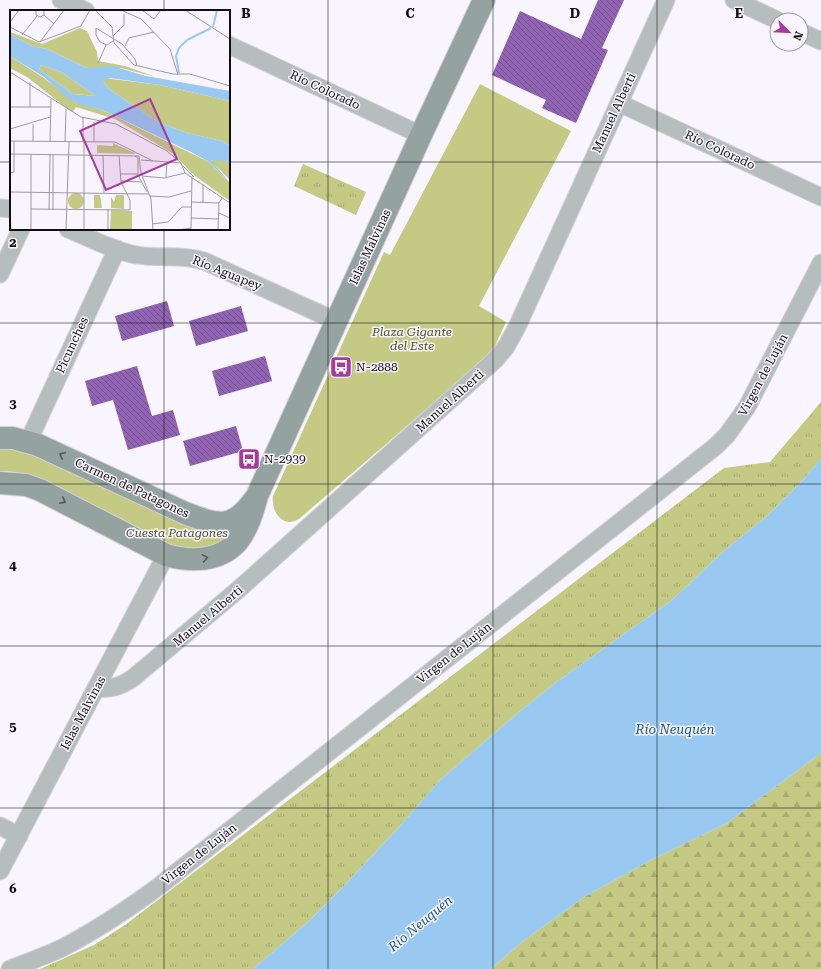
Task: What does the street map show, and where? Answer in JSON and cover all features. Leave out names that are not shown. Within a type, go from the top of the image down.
[{"type":"main road","name":"Islas Malvinas","points":[[257,496],[484,0]]},
{"type":"main road","name":"Carmen de Patagones","points":[[0,438],[13,438],[50,450],[185,513],[207,521],[219,523],[229,522],[239,517],[247,510],[257,496]]},
{"type":"main road","points":[[0,483],[26,485],[40,490],[166,554],[187,560],[220,554],[238,541],[249,521],[257,496]]},
{"type":"street","points":[[61,0],[84,10]]},
{"type":"street","name":"Manuel Alberti","points":[[96,688],[110,689],[134,678],[240,589],[495,360],[506,347],[517,327],[666,0]]},
{"type":"street","points":[[734,0],[769,16]]},
{"type":"street","points":[[809,36],[821,41]]},
{"type":"street","name":"Río Colorado","points":[[230,45],[421,135]]},
{"type":"street","name":"Río Colorado","points":[[619,103],[821,197]]},
{"type":"street","points":[[0,208],[10,209]]},
{"type":"street","points":[[0,274],[21,230]]},
{"type":"street","name":"Río Aguapey","points":[[70,230],[136,255],[185,257],[204,261],[336,321]]},
{"type":"street","name":"Picunches","points":[[28,442],[117,249]]},
{"type":"street","name":"Virgen de Luján","points":[[10,969],[42,957],[78,939],[158,887],[716,446],[734,426],[747,407],[821,262]]},
{"type":"street","name":"Islas Malvinas","points":[[0,872],[166,554]]},
{"type":"street","points":[[0,826],[19,836]]},
{"type":"green space","name":"Plaza Gigante del Este","points":[[480,84],[571,131],[479,306],[506,322],[494,348],[487,357],[299,519],[287,522],[276,513],[273,496],[384,252],[390,255]]},
{"type":"green space","points":[[303,164],[366,192],[356,215],[294,186]]},
{"type":"green space","points":[[821,402],[821,459],[803,480],[766,517],[725,550],[672,600],[555,683],[440,780],[401,825],[341,889],[309,921],[253,969],[40,969],[94,945],[125,925],[724,468],[770,462]]},
{"type":"green space","name":"Cuesta Patagones","points":[[0,446],[17,447],[234,530],[220,542],[209,548],[178,550],[26,475],[15,472],[0,471]]},
{"type":"green space","points":[[821,753],[821,969],[491,969],[522,942],[584,897],[651,860],[727,823]]},
{"type":"water","name":"Río Neuquén","points":[[821,459],[821,753],[727,823],[651,860],[584,897],[522,942],[491,969],[253,969],[309,921],[341,889],[401,825],[440,780],[555,683],[672,600],[725,550],[766,517],[803,480]]},
{"type":"building","points":[[598,0],[624,0],[602,48],[608,50],[576,123],[542,108],[546,100],[492,75],[520,11],[581,39]]},
{"type":"building","points":[[167,301],[174,326],[122,341],[115,316]]},
{"type":"building","points":[[241,306],[248,331],[196,346],[189,321]]},
{"type":"building","points":[[265,356],[272,381],[219,396],[212,371]]},
{"type":"building","points":[[137,366],[152,416],[173,410],[180,435],[128,450],[113,400],[92,406],[85,381]]},
{"type":"building","points":[[236,426],[243,451],[190,466],[183,441]]},
{"type":"place","name":"N-2888","points":[[341,367]]},
{"type":"place","name":"N-2939","points":[[249,459]]}]
